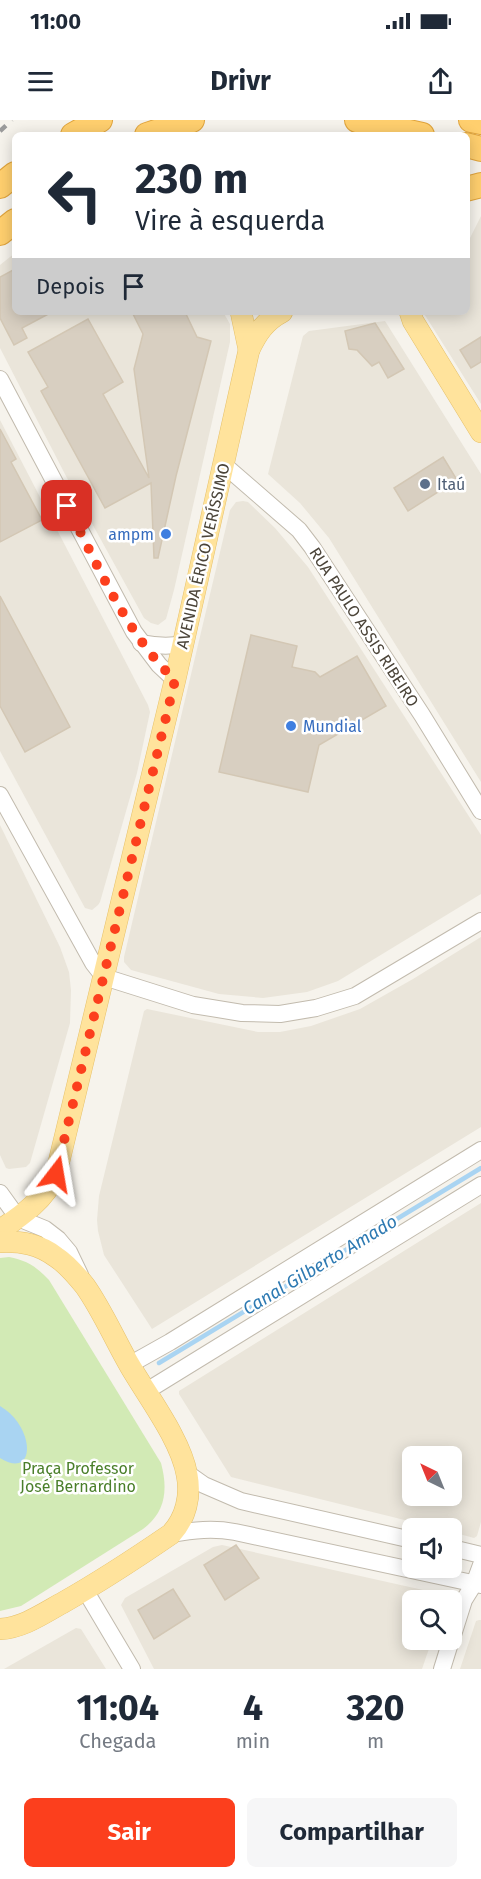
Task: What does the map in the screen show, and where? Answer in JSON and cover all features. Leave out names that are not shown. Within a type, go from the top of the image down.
[{"type":"highway","points":[[78,132],[100,120]]},
{"type":"highway","points":[[156,132],[192,120]]},
{"type":"highway","points":[[357,120],[409,132]]},
{"type":"highway","points":[[471,120],[481,122]]},
{"type":"highway","points":[[0,186],[12,176]]},
{"type":"highway","points":[[0,233],[12,223]]},
{"type":"main road","points":[[242,315],[249,350]]},
{"type":"main road","points":[[249,350],[264,324],[278,315]]},
{"type":"main road","points":[[409,315],[481,432]]},
{"type":"main road","name":"AVENIDA ÉRICO VERÍSSIMO","points":[[0,1230],[42,1197],[56,1174],[175,680],[249,350]]},
{"type":"main road","points":[[0,1242],[28,1243],[43,1249],[57,1257],[85,1287],[177,1444],[187,1473],[189,1488],[187,1507],[179,1526],[171,1534],[85,1590],[33,1620],[4,1632]]},
{"type":"street","points":[[0,379],[128,622],[141,643],[175,680]]},
{"type":"street","name":"RUA PAULO ASSIS RIBEIRO","points":[[223,464],[299,530],[312,547],[422,715],[481,811]]},
{"type":"street","points":[[141,643],[156,646],[183,644]]},
{"type":"street","points":[[0,795],[93,963],[104,976],[193,1005],[242,1013],[280,1014],[316,1008],[355,996],[481,921]]},
{"type":"street","points":[[129,1365],[481,1150]]},
{"type":"street","points":[[145,1392],[481,1185]]},
{"type":"street","points":[[0,1193],[18,1218],[45,1229],[58,1239],[69,1252],[85,1287]]},
{"type":"street","points":[[187,1473],[204,1485],[241,1501],[402,1538]]},
{"type":"street","points":[[171,1534],[195,1529],[235,1532],[478,1584]]},
{"type":"street","points":[[462,1550],[481,1555]]},
{"type":"street","points":[[462,1606],[464,1600],[478,1584],[481,1565]]},
{"type":"street","points":[[85,1590],[132,1669]]},
{"type":"street","points":[[442,1669],[448,1650]]},
{"type":"shaded area","points":[[481,216],[481,404],[425,315],[470,315],[470,238]]},
{"type":"shaded area","points":[[12,255],[12,315],[225,315],[230,324],[230,342],[174,590],[166,619],[158,625],[144,618],[67,478],[0,348],[0,265]]},
{"type":"shaded area","points":[[385,321],[481,474],[481,782],[329,538],[300,503],[268,474],[303,336],[309,331]]},
{"type":"shaded area","points":[[0,420],[150,712],[137,773],[100,902],[92,910],[85,908],[0,751]]},
{"type":"shaded area","points":[[236,502],[248,502],[275,528],[308,567],[481,835],[481,894],[338,981],[307,992],[263,998],[219,994],[131,970],[124,962],[230,510]]},
{"type":"shaded area","points":[[0,825],[60,947],[69,972],[71,990],[70,1023],[30,1163],[26,1167],[9,1169],[6,1168],[0,1155]]},
{"type":"shaded area","points":[[481,937],[481,1127],[152,1329],[104,1255],[97,1220],[99,1196],[144,1011],[147,1009],[258,1032],[280,1032],[311,1026],[360,1009]]},
{"type":"shaded area","points":[[481,1203],[481,1522],[477,1536],[474,1538],[462,1535],[462,1518],[402,1519],[231,1477],[179,1391]]},
{"type":"shaded area","points":[[222,1545],[423,1590],[402,1590],[402,1650],[429,1650],[422,1669],[154,1669],[121,1605],[125,1598],[213,1547]]},
{"type":"shaded area","points":[[481,1620],[481,1669],[460,1669],[476,1621]]},
{"type":"shaded area","points":[[76,1628],[81,1629],[106,1669],[4,1669]]},
{"type":"green space","name":"Praça Professor José Bernardino","points":[[9,1257],[31,1265],[49,1280],[161,1463],[164,1491],[161,1508],[143,1529],[21,1606],[0,1611],[0,1258]]},
{"type":"water","points":[[0,1406],[12,1415],[25,1437],[27,1448],[21,1462],[12,1463],[0,1458]]},
{"type":"building","points":[[12,271],[12,315],[46,315],[22,328],[27,338],[14,345],[0,318],[0,277]]},
{"type":"building","points":[[134,315],[186,315],[197,337],[211,341],[176,476],[158,558],[154,558],[151,483],[105,508],[41,391],[48,387],[28,352],[88,319],[123,382],[103,394],[149,478],[134,369],[143,334]]},
{"type":"building","points":[[375,323],[404,369],[388,378],[379,362],[372,366],[357,350],[349,349],[345,331]]},
{"type":"building","points":[[481,337],[481,362],[471,368],[460,350]]},
{"type":"building","points":[[0,429],[16,459],[11,462],[42,520],[0,542]]},
{"type":"building","name":"Itaú","points":[[443,457],[457,480],[408,511],[394,488]]},
{"type":"building","points":[[0,596],[70,727],[25,752],[0,706]]},
{"type":"building","name":"Mundial","points":[[251,635],[297,646],[292,667],[315,672],[320,677],[357,656],[386,706],[319,745],[308,792],[219,772]]},
{"type":"building","points":[[236,1545],[259,1578],[225,1600],[204,1565]]},
{"type":"building","points":[[173,1589],[190,1616],[154,1639],[138,1610]]},
{"type":"waterway","name":"Canal Gilberto Amado","points":[[159,1363],[481,1168]]},
{"type":"railway","points":[[0,131],[12,120]]},
{"type":"place","name":"Itaú","points":[[425,484]]},
{"type":"place","name":"ampm","points":[[166,534]]},
{"type":"place","name":"Mundial","points":[[291,726]]},
{"type":"route","points":[[56,1174],[175,680],[148,653],[134,632],[67,506]]}]
